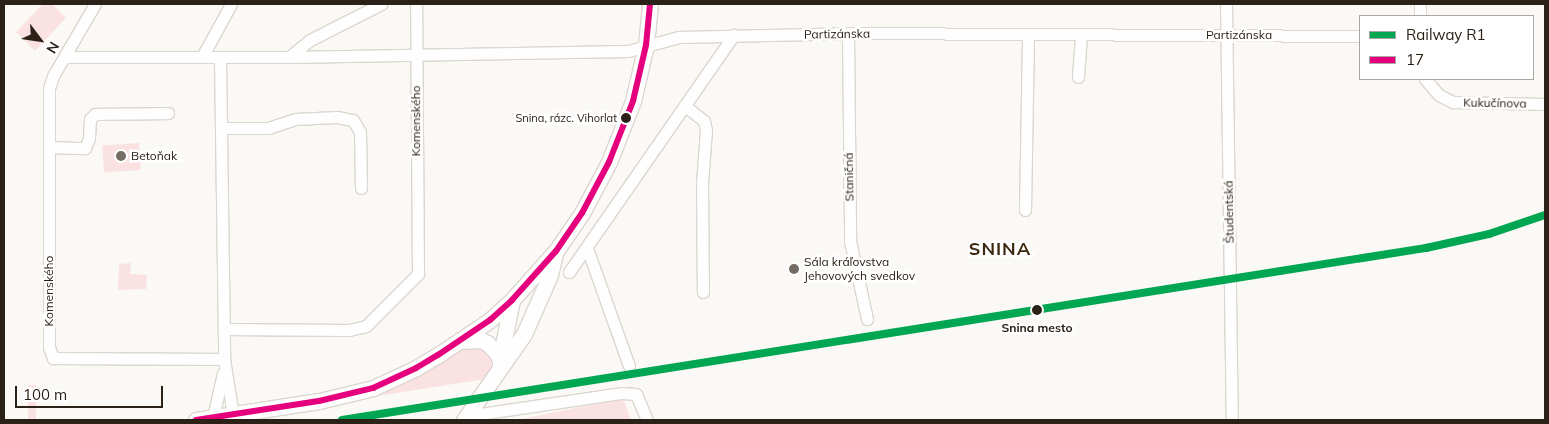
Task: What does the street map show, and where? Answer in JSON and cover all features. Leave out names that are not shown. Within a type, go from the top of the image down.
[{"type":"main road","points":[[196,420],[319,401],[373,388],[416,368],[460,341],[512,300],[556,250],[582,213],[622,133],[633,101],[646,45],[650,4]]},
{"type":"main road","points":[[465,418],[500,364],[524,334],[550,275],[556,250]]},
{"type":"main road","points":[[512,300],[525,310],[528,323]]},
{"type":"main road","points":[[500,364],[512,300]]},
{"type":"main road","points":[[460,341],[481,340],[487,343],[492,347],[500,364]]},
{"type":"street","name":"Komenského","points":[[95,4],[53,76],[49,88],[50,347],[53,358],[224,364]]},
{"type":"street","points":[[202,57],[231,4]]},
{"type":"street","points":[[289,57],[310,40],[381,4]]},
{"type":"street","name":"Komenského","points":[[224,329],[349,330],[366,326],[418,274],[416,4]]},
{"type":"street","name":"Študentská","points":[[1226,4],[1232,420]]},
{"type":"street","name":"Partizánska","points":[[646,45],[679,37],[848,34],[1359,36]]},
{"type":"street","name":"Staničná","points":[[848,34],[850,241],[867,319]]},
{"type":"street","points":[[1025,210],[1028,35]]},
{"type":"street","points":[[1078,77],[1081,35]]},
{"type":"street","points":[[569,272],[734,36]]},
{"type":"street","points":[[71,44],[77,57]]},
{"type":"street","points":[[65,57],[289,57],[416,53],[628,51],[646,45]]},
{"type":"street","points":[[220,57],[224,364],[233,415]]},
{"type":"street","name":"Kukučínova","points":[[1426,80],[1439,95],[1453,102],[1545,104]]},
{"type":"street","points":[[685,106],[704,121],[706,130],[702,183],[703,292]]},
{"type":"street","points":[[49,147],[85,148],[89,138],[90,119],[95,114],[168,112]]},
{"type":"street","points":[[221,128],[268,128],[295,119],[336,117],[353,120],[360,132],[361,188]]},
{"type":"street","points":[[587,248],[628,366]]},
{"type":"street","points":[[212,417],[224,364]]},
{"type":"street","points":[[465,418],[622,393],[636,394],[646,420]]},
{"type":"shaded area","points":[[43,4],[52,4],[66,18],[35,51],[16,32]]},
{"type":"shaded area","name":"Betoňak","points":[[139,143],[141,170],[104,173],[102,146]]},
{"type":"shaded area","points":[[131,263],[130,274],[147,275],[146,289],[118,290],[119,264]]},
{"type":"shaded area","points":[[469,347],[478,347],[489,354],[492,365],[485,379],[365,398]]},
{"type":"shaded area","points":[[28,385],[36,385],[36,420],[28,420]]},
{"type":"shaded area","points":[[623,398],[631,420],[517,420]]},
{"type":"rail line","name":"R1","points":[[342,420],[1426,248],[1489,234],[1545,215]]},
{"type":"transit line","name":"17","points":[[196,420],[319,401],[373,388],[416,368],[438,355],[490,320],[512,300],[556,251],[582,213],[609,162],[633,101],[646,45],[650,4]]},
{"type":"place","name":"Snina, rázc. Vihorlat","points":[[626,118]]},
{"type":"place","name":"Betoňak","points":[[121,156]]},
{"type":"place","name":"Sála kráľovstva Jehovových svedkov","points":[[794,269]]},
{"type":"place","name":"Snina mesto","points":[[1037,310]]},
{"type":"district","name":"SNINA","points":[[1000,249]]}]
